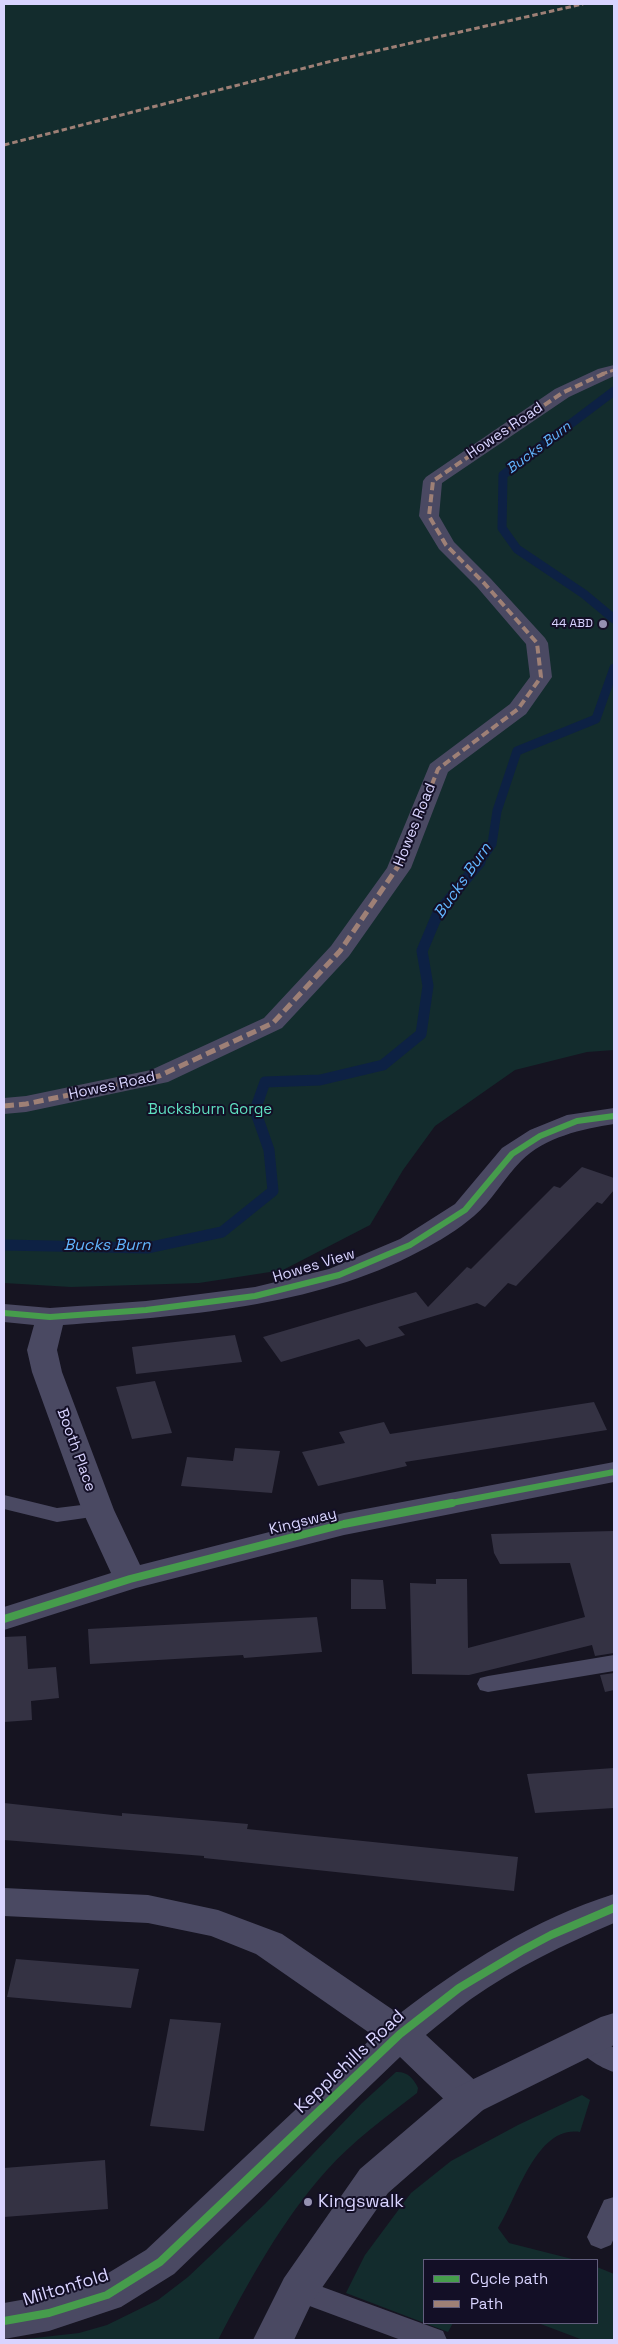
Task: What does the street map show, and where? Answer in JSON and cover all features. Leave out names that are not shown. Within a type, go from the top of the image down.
[{"type":"street","name":"Howes Road","points":[[4,1106],[26,1104],[159,1076],[273,1023],[340,951],[399,868],[438,769],[486,736],[518,709],[541,677],[537,643],[484,583],[446,544],[429,516],[433,481],[562,393],[614,370]]},
{"type":"street","name":"Howes View","points":[[4,1313],[50,1317],[146,1310],[255,1296],[339,1275],[410,1245],[465,1210],[512,1154],[540,1136],[577,1121],[614,1116]]},
{"type":"street","name":"Booth Place","points":[[50,1317],[42,1350],[47,1372],[98,1510],[130,1579]]},
{"type":"street","name":"Kingsway","points":[[4,1619],[130,1579],[344,1524],[614,1472]]},
{"type":"street","points":[[4,1902],[148,1909],[218,1924],[270,1944],[400,2034],[469,2099]]},
{"type":"street","name":"Kepplehills Road","points":[[160,2262],[400,2034],[459,1988],[521,1951],[551,1934],[614,1908]]},
{"type":"street","points":[[273,2340],[298,2290],[374,2181],[469,2099],[605,2044]]},
{"type":"street","name":"Miltonfold","points":[[4,2321],[49,2313],[107,2295],[160,2262]]},
{"type":"lane","points":[[4,1502],[57,1515],[98,1510]]},
{"type":"lane","points":[[488,1684],[614,1663]]},
{"type":"lane","points":[[601,2237],[614,2208]]},
{"type":"lane","points":[[298,2290],[433,2340]]},
{"type":"green space","name":"Bucksburn Gorge","points":[[4,4],[614,4],[614,1050],[587,1052],[515,1070],[435,1126],[403,1170],[370,1225],[283,1270],[199,1283],[71,1287],[4,1283]]},
{"type":"green space","points":[[396,2072],[406,2074],[412,2078],[418,2088],[417,2093],[370,2129],[327,2170],[311,2189],[295,2209],[267,2252],[218,2340],[17,2340],[79,2333],[107,2325],[158,2300],[188,2277],[265,2204],[362,2103]]},
{"type":"green space","points":[[582,2095],[590,2100],[580,2132],[565,2133],[551,2140],[540,2152],[530,2166],[498,2228],[509,2243],[572,2259],[423,2259],[423,2323],[346,2293],[365,2255],[411,2193],[451,2161],[518,2125]]},
{"type":"green space","points":[[598,2267],[614,2274],[614,2340],[583,2340],[541,2324],[598,2324]]},
{"type":"green space","points":[[427,2324],[452,2324],[448,2332]]},
{"type":"building","points":[[582,1167],[614,1178],[614,1190],[602,1204],[597,1202],[516,1286],[508,1283],[485,1307],[477,1303],[398,1327],[405,1335],[366,1347],[359,1339],[281,1362],[263,1337],[416,1292],[428,1307],[467,1267],[471,1269],[554,1186],[560,1188]]},
{"type":"building","points":[[235,1335],[242,1362],[136,1374],[132,1347]]},
{"type":"building","points":[[155,1381],[172,1433],[132,1439],[116,1387]]},
{"type":"building","points":[[594,1402],[607,1430],[405,1462],[407,1466],[318,1486],[302,1452],[345,1443],[339,1432],[384,1422],[390,1434]]},
{"type":"building","points":[[235,1448],[280,1451],[272,1493],[181,1486],[187,1457],[233,1461]]},
{"type":"building","points":[[614,1531],[614,1653],[595,1656],[592,1645],[469,1675],[412,1674],[410,1583],[436,1584],[436,1579],[467,1579],[468,1648],[585,1617],[570,1563],[500,1564],[494,1553],[491,1534]]},
{"type":"building","points":[[351,1579],[383,1580],[386,1609],[351,1609]]},
{"type":"building","points":[[317,1617],[322,1652],[244,1658],[243,1655],[90,1664],[88,1629]]},
{"type":"building","points":[[26,1636],[28,1669],[56,1667],[59,1698],[31,1701],[32,1720],[4,1722],[4,1637]]},
{"type":"building","points":[[614,1673],[614,1690],[605,1692],[600,1675]]},
{"type":"building","points":[[614,1768],[614,1808],[535,1813],[527,1774]]},
{"type":"building","points":[[4,1803],[122,1816],[122,1813],[248,1824],[247,1829],[518,1857],[514,1891],[204,1858],[204,1856],[4,1840]]},
{"type":"building","points":[[16,1959],[139,1969],[131,2008],[7,1997]]},
{"type":"building","points":[[170,2019],[221,2023],[204,2131],[150,2126]]},
{"type":"building","points":[[105,2160],[108,2209],[4,2217],[4,2168]]},
{"type":"waterway","name":"Bucks Burn","points":[[614,391],[503,475],[502,528],[517,549],[584,594],[614,619]]},
{"type":"waterway","name":"Bucks Burn","points":[[479,863],[492,844],[497,811],[517,751],[596,719],[614,668]]},
{"type":"waterway","name":"Bucks Burn","points":[[4,1245],[147,1248],[222,1232],[273,1191],[269,1150],[255,1110],[265,1082],[320,1080],[383,1065],[421,1034],[428,986],[422,951],[438,913],[480,862]]},
{"type":"marked path","points":[[4,145],[332,61],[583,4]]},
{"type":"marked path","points":[[4,1106],[26,1104],[159,1076],[273,1023],[340,951],[399,868],[438,769],[486,735],[518,709],[541,677],[537,643],[484,583],[446,545],[429,516],[433,481],[562,393],[614,370]]},
{"type":"cycle path","points":[[4,1313],[50,1317],[146,1310],[255,1296],[339,1275],[410,1245],[465,1210],[512,1154],[540,1136],[577,1121],[614,1116]]},
{"type":"cycle path","points":[[4,1619],[130,1579],[344,1524],[614,1472]]},
{"type":"cycle path","points":[[4,2321],[49,2313],[107,2295],[160,2262],[400,2034],[459,1988],[521,1951],[551,1935],[614,1908]]},
{"type":"place","name":"44 ABD","points":[[603,624]]},
{"type":"place","name":"Kingswalk","points":[[308,2202]]}]
